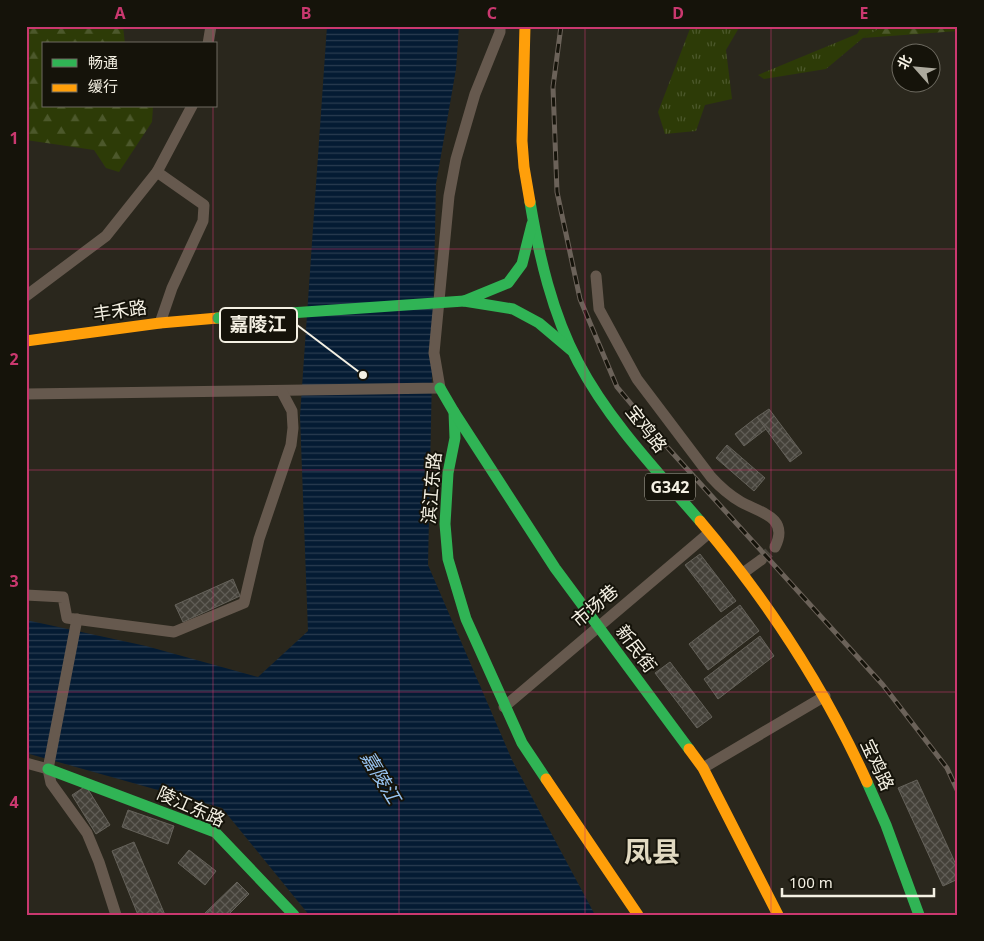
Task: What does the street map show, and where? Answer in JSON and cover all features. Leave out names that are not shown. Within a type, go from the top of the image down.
[{"type":"main road","name":"宝鸡路","points":[[525,26],[522,86],[523,158],[533,220],[548,286],[573,352],[602,401],[642,454],[743,573],[794,646],[824,696],[869,787],[910,888],[918,915]]},
{"type":"main road","points":[[464,301],[508,283],[522,264],[533,220]]},
{"type":"main road","points":[[464,301],[513,309],[539,323],[573,352]]},
{"type":"main road","name":"丰禾路","points":[[26,342],[160,323],[464,301]]},
{"type":"main road","name":"滨江东路","points":[[435,388],[454,412],[455,438],[448,473],[445,524],[448,559],[466,619],[522,743],[638,915]]},
{"type":"main road","name":"新民街","points":[[454,412],[555,568],[703,768],[778,915]]},
{"type":"main road","name":"陵江东路","points":[[48,769],[214,832],[294,915]]},
{"type":"street","points":[[208,42],[211,26]]},
{"type":"street","name":"滨江东路","points":[[435,388],[434,353],[449,196],[456,159],[475,94],[500,32],[500,26]]},
{"type":"street","points":[[26,296],[106,236],[157,172],[191,108]]},
{"type":"street","points":[[157,172],[204,206],[203,221],[172,288],[160,323]]},
{"type":"street","points":[[596,276],[599,308],[637,379],[720,487],[741,502],[773,518],[778,534],[775,546]]},
{"type":"street","points":[[26,394],[287,392],[435,388]]},
{"type":"street","points":[[26,595],[63,597],[67,618],[174,632],[244,603],[259,539],[291,444],[293,428],[292,411],[287,392]]},
{"type":"street","name":"市场巷","points":[[504,706],[709,533]]},
{"type":"street","points":[[743,573],[761,560]]},
{"type":"street","points":[[76,619],[48,769],[50,783],[87,833],[99,862],[116,915]]},
{"type":"street","points":[[703,768],[824,696]]},
{"type":"street","points":[[26,763],[48,769]]},
{"type":"green space","points":[[26,26],[123,26],[125,42],[42,42],[42,108],[153,108],[152,122],[119,172],[106,168],[94,150],[26,140]]},
{"type":"green space","points":[[691,26],[740,26],[726,50],[732,99],[705,105],[696,131],[665,134],[658,112]]},
{"type":"green space","points":[[862,26],[884,26],[863,38],[826,69],[764,79],[758,75],[857,34]]},
{"type":"green space","points":[[884,26],[958,26],[958,31],[863,38]]},
{"type":"water","points":[[327,26],[459,26],[456,69],[436,184],[428,565],[512,760],[595,915],[309,915],[222,808],[26,753],[26,620],[146,646],[258,677],[308,631],[300,416]]},
{"type":"building","points":[[769,409],[802,453],[790,462],[757,417]]},
{"type":"building","points":[[757,417],[766,429],[744,446],[735,434]]},
{"type":"building","points":[[727,445],[765,478],[754,491],[716,458]]},
{"type":"building","points":[[700,554],[736,601],[721,612],[685,565]]},
{"type":"building","points":[[233,579],[240,596],[183,622],[175,605]]},
{"type":"building","points":[[740,605],[759,631],[708,670],[689,644]]},
{"type":"building","points":[[760,636],[774,656],[718,699],[704,679]]},
{"type":"building","points":[[670,662],[712,717],[697,728],[655,673]]},
{"type":"building","points":[[917,780],[958,869],[958,879],[943,886],[898,788]]},
{"type":"building","points":[[86,786],[110,825],[96,834],[72,795]]},
{"type":"building","points":[[128,810],[174,826],[168,844],[122,827]]},
{"type":"building","points":[[134,842],[165,915],[138,915],[112,851]]},
{"type":"building","points":[[189,850],[216,871],[205,885],[178,863]]},
{"type":"building","points":[[237,882],[249,894],[228,915],[203,915]]},
{"type":"tunnel","points":[[761,560],[775,547]]},
{"type":"railway","points":[[561,26],[553,87],[557,192],[580,299],[617,387],[668,448],[883,685],[947,768],[958,792]]},
{"type":"traffic: fast","points":[[530,202],[548,284],[561,324],[578,362],[590,384],[619,425],[700,521]]},
{"type":"traffic: fast","points":[[532,224],[522,264],[508,283],[464,301],[513,309],[539,323],[571,350]]},
{"type":"traffic: fast","points":[[218,318],[464,301]]},
{"type":"traffic: fast","points":[[440,388],[454,412],[455,438],[448,473],[445,524],[448,559],[466,619],[522,743],[546,779]]},
{"type":"traffic: fast","points":[[454,412],[555,568],[689,749]]},
{"type":"traffic: fast","points":[[48,769],[215,832],[294,915]]},
{"type":"traffic: fast","points":[[867,782],[886,825],[919,915]]},
{"type":"traffic: slow","points":[[525,26],[522,141],[530,202]]},
{"type":"traffic: slow","points":[[26,341],[160,323],[218,318]]},
{"type":"traffic: slow","points":[[700,521],[749,582],[793,646],[832,712],[867,782]]},
{"type":"traffic: slow","points":[[689,749],[703,768],[778,915]]},
{"type":"traffic: slow","points":[[546,779],[638,915]]},
{"type":"place","name":"嘉陵江","points":[[363,375]]},
{"type":"district","name":"凤县","points":[[652,852]]}]
